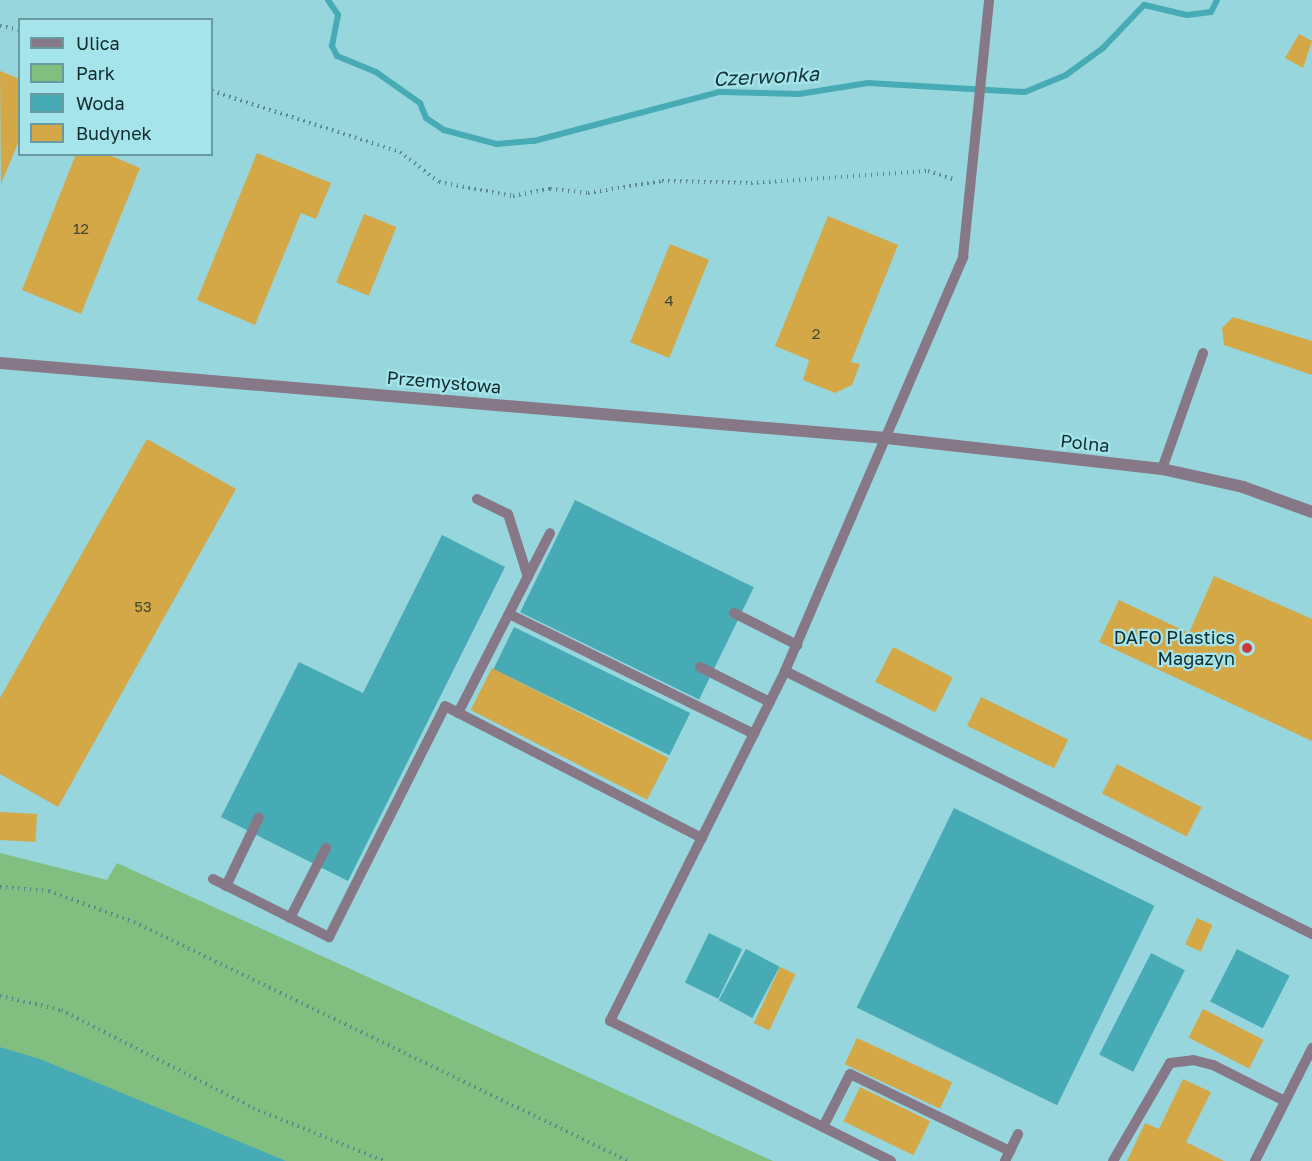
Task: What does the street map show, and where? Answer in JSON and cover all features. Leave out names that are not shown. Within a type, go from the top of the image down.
[{"type":"street","name":"Przemysłowa","points":[[0,363],[886,438]]},
{"type":"street","name":"Polna","points":[[886,438],[1162,469],[1277,498],[1312,512]]},
{"type":"lane","points":[[891,1161],[610,1020],[785,671],[963,257],[974,186],[979,100],[989,0]]},
{"type":"lane","points":[[1162,469],[1203,353]]},
{"type":"lane","points":[[477,499],[508,514],[528,577]]},
{"type":"lane","points":[[459,713],[550,533]]},
{"type":"lane","points":[[734,613],[797,645]]},
{"type":"lane","points":[[509,614],[754,734]]},
{"type":"lane","points":[[700,667],[770,702]]},
{"type":"lane","points":[[785,671],[1312,934]]},
{"type":"lane","points":[[213,879],[329,937],[445,706],[702,838]]},
{"type":"lane","points":[[226,886],[259,817]]},
{"type":"lane","points":[[291,918],[326,848]]},
{"type":"lane","points":[[1255,1161],[1312,1048]]},
{"type":"lane","points":[[1113,1161],[1170,1063],[1193,1060],[1213,1065],[1285,1101]]},
{"type":"lane","points":[[823,1127],[850,1074],[1008,1156],[1018,1134]]},
{"type":"path","points":[[0,26],[18,30]]},
{"type":"path","points":[[213,91],[400,152],[439,182],[513,196],[550,189],[588,193],[662,181],[751,183],[928,171],[974,186]]},
{"type":"path","points":[[0,887],[49,891],[134,922],[628,1161]]},
{"type":"path","points":[[0,996],[61,1010],[253,1108],[384,1161]]},
{"type":"green space","points":[[0,853],[107,880],[117,863],[773,1161],[286,1161],[0,1047]]},
{"type":"water","points":[[575,500],[754,587],[699,700],[520,612]]},
{"type":"water","points":[[442,535],[505,567],[348,881],[221,817],[299,662],[363,693]]},
{"type":"water","points":[[514,627],[690,713],[670,755],[493,669]]},
{"type":"water","points":[[954,808],[1154,906],[1057,1105],[857,1008]]},
{"type":"water","points":[[709,933],[742,949],[718,999],[685,982]]},
{"type":"water","points":[[746,949],[780,967],[752,1018],[719,1000]]},
{"type":"water","points":[[1237,949],[1290,976],[1263,1028],[1210,1002]]},
{"type":"water","points":[[1151,953],[1185,970],[1133,1072],[1099,1055]]},
{"type":"water","points":[[0,1047],[40,1059],[286,1161],[0,1161]]},
{"type":"building","points":[[1299,34],[1312,41],[1303,68],[1285,58]]},
{"type":"building","points":[[0,71],[18,78],[18,143],[1,184]]},
{"type":"building","points":[[257,153],[331,183],[316,219],[301,213],[255,325],[197,300]]},
{"type":"building","points":[[75,156],[112,156],[140,168],[81,314],[22,290]]},
{"type":"building","points":[[364,214],[396,227],[369,296],[336,283]]},
{"type":"building","points":[[828,216],[898,245],[851,362],[860,364],[852,385],[835,393],[803,380],[809,360],[775,346]]},
{"type":"building","points":[[670,244],[709,260],[669,358],[630,342]]},
{"type":"building","points":[[1233,317],[1312,341],[1312,375],[1224,345],[1222,328]]},
{"type":"building","points":[[147,439],[236,489],[58,807],[0,774],[0,698]]},
{"type":"building","name":"DAFO Plastics Magazyn","points":[[1214,576],[1312,619],[1312,741],[1099,642],[1119,600],[1189,633]]},
{"type":"building","points":[[893,647],[953,677],[935,712],[875,682]]},
{"type":"building","points":[[492,668],[668,758],[647,800],[471,710]]},
{"type":"building","points":[[981,697],[1068,740],[1054,768],[967,726]]},
{"type":"building","points":[[1117,764],[1202,807],[1187,837],[1102,793]]},
{"type":"building","points":[[0,812],[37,814],[35,842],[0,840]]},
{"type":"building","points":[[1197,918],[1213,925],[1201,951],[1185,944]]},
{"type":"building","points":[[780,967],[795,974],[769,1030],[754,1023]]},
{"type":"building","points":[[1203,1009],[1264,1040],[1249,1068],[1188,1038]]},
{"type":"building","points":[[857,1038],[952,1082],[940,1109],[845,1064]]},
{"type":"building","points":[[1183,1079],[1211,1092],[1186,1142],[1224,1161],[1127,1161],[1145,1123],[1159,1129]]},
{"type":"building","points":[[860,1087],[930,1121],[913,1155],[843,1121]]},
{"type":"waterway","name":"Czerwonka","points":[[328,0],[338,15],[332,46],[337,56],[376,72],[420,103],[426,118],[444,130],[497,144],[534,141],[719,92],[799,94],[868,83],[1025,92],[1066,75],[1103,48],[1144,5],[1187,15],[1211,12],[1217,0]]},
{"type":"place","name":"DAFO Plastics Magazyn","points":[[1247,648]]}]
